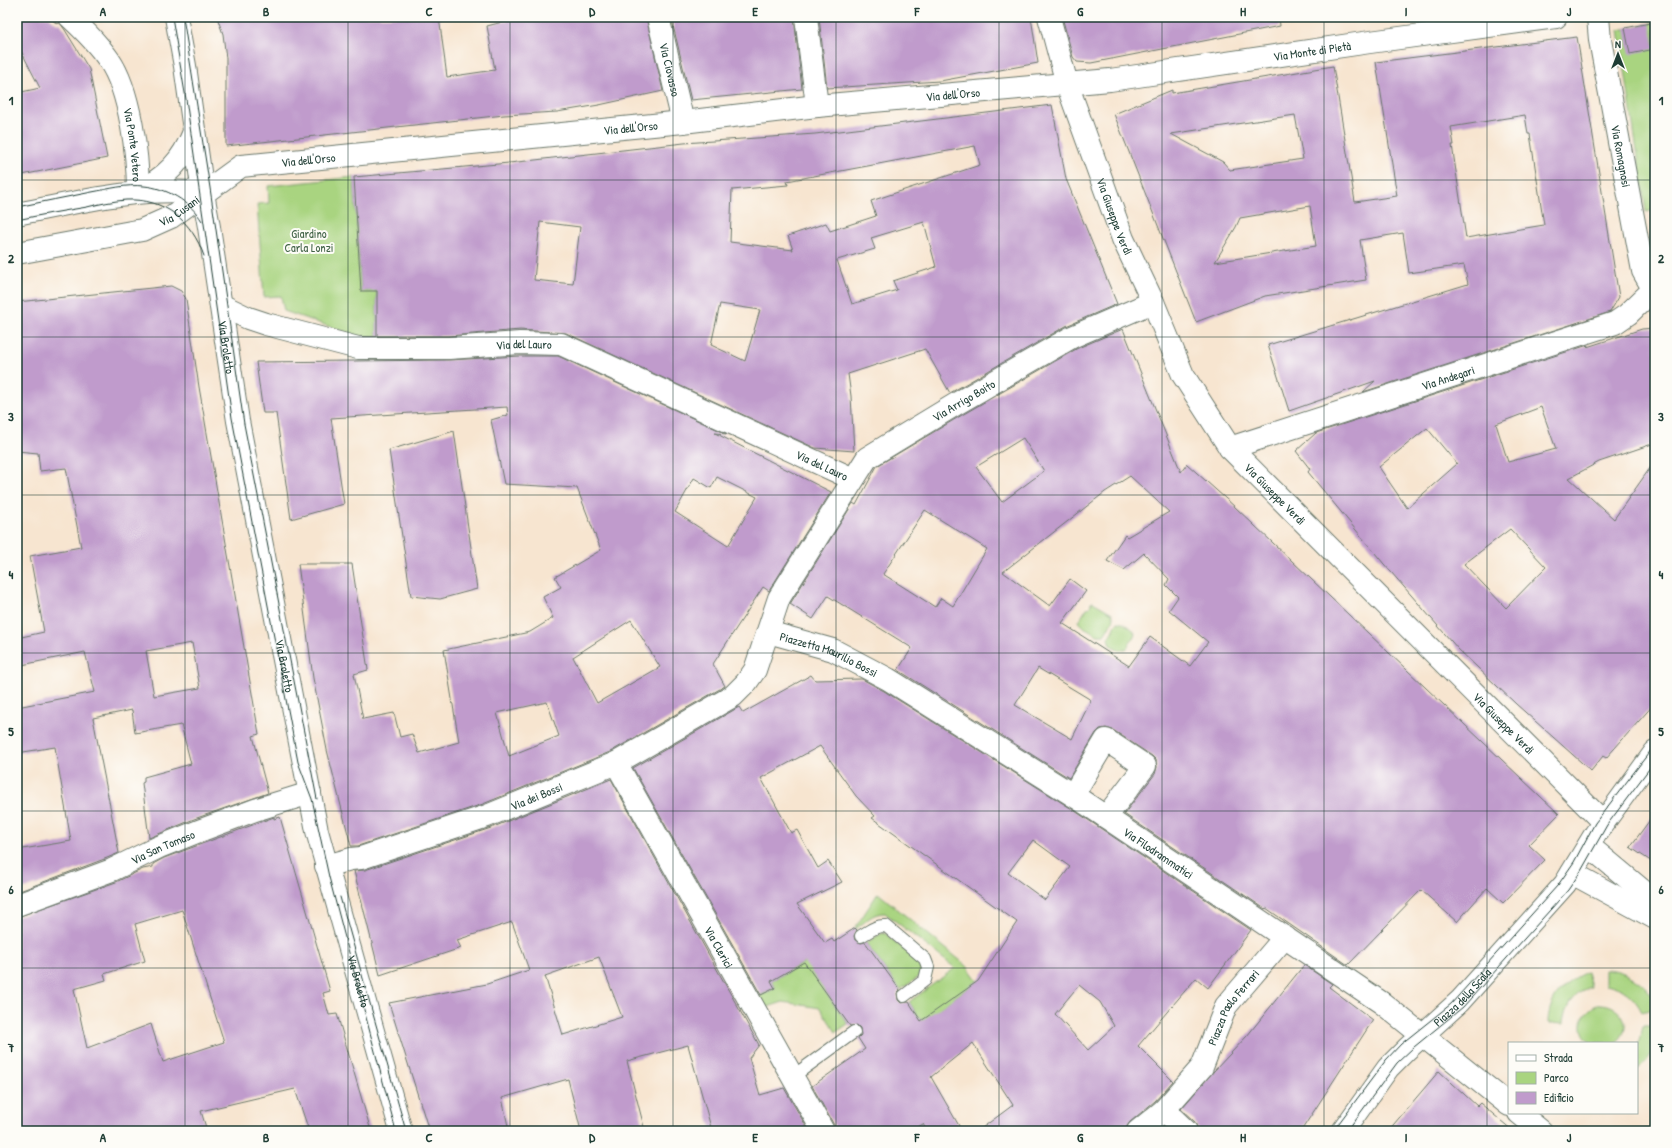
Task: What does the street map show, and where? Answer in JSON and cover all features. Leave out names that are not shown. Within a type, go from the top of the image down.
[{"type":"street","name":"Via Ponte Vetero","points":[[70,17],[97,44],[110,60],[119,78],[125,96],[136,154],[138,192],[156,183],[172,168],[183,154],[194,132]]},
{"type":"street","points":[[176,17],[185,66],[203,193]]},
{"type":"street","name":"Via Ciovasso","points":[[658,17],[683,122]]},
{"type":"street","points":[[806,17],[817,106]]},
{"type":"street","name":"Via Giuseppe Verdi","points":[[1049,17],[1067,84],[1123,238],[1153,302],[1183,375],[1230,448],[1603,822]]},
{"type":"street","name":"Via Monte di Pietà","points":[[1067,84],[1110,80],[1378,40],[1556,17]]},
{"type":"street","name":"Via Romagnosi","points":[[1598,17],[1600,40],[1643,271],[1654,290]]},
{"type":"street","name":"Via dell'Orso","points":[[203,193],[241,166],[683,122],[817,106],[1067,84]]},
{"type":"street","name":"Via Cusani","points":[[17,214],[119,194],[138,192],[203,193]]},
{"type":"street","name":"Via Cusani","points":[[17,253],[142,230],[171,217],[203,193]]},
{"type":"street","name":"Via Broletto","points":[[203,193],[238,421],[317,831],[401,1131]]},
{"type":"street","name":"Via Andegari","points":[[1230,448],[1615,323],[1628,314],[1654,290]]},
{"type":"street","name":"Via Arrigo Boito","points":[[812,543],[867,458],[956,404],[1072,337],[1153,302]]},
{"type":"street","name":"Via del Lauro","points":[[221,305],[248,318],[266,324],[358,348],[449,348],[520,343],[561,344],[854,479]]},
{"type":"street","name":"Piazzetta Maurilio Bossi","points":[[733,696],[746,683],[755,670],[768,632],[774,607],[812,543]]},
{"type":"street","name":"Piazzetta Maurilio Bossi","points":[[768,632],[833,650],[888,679]]},
{"type":"street","name":"Via Filodrammatici","points":[[888,679],[1073,795],[1285,937],[1390,1009],[1423,1035]]},
{"type":"street","name":"Via dei Bossi","points":[[326,866],[361,858],[487,816],[616,763],[733,696]]},
{"type":"street","points":[[1073,795],[1106,740],[1145,766],[1106,817]]},
{"type":"street","name":"Piazza della Scala","points":[[1508,1104],[1423,1035],[1448,1014],[1483,978],[1553,899],[1572,873],[1603,822],[1655,752]]},
{"type":"street","name":"Via Clerici","points":[[616,763],[823,1131]]},
{"type":"street","name":"Via San Tomaso","points":[[17,905],[112,870],[159,847],[199,831],[255,810],[310,794]]},
{"type":"street","points":[[1589,846],[1655,901]]},
{"type":"street","points":[[1572,873],[1655,918]]},
{"type":"street","name":"Piazza Paolo Ferrari","points":[[1138,1131],[1164,1110],[1202,1067],[1226,1006],[1285,937]]},
{"type":"street","points":[[1343,1131],[1388,1068],[1423,1035]]},
{"type":"street","points":[[1164,1110],[1186,1131]]},
{"type":"street","points":[[1520,1114],[1541,1131]]},
{"type":"lane","points":[[861,936],[874,928],[886,926],[925,959],[928,967],[925,980],[904,996]]},
{"type":"lane","points":[[792,1077],[854,1032]]},
{"type":"green space","points":[[1655,22],[1655,210],[1646,212],[1619,30]]},
{"type":"green space","name":"Giardino Carla Lonzi","points":[[354,177],[361,291],[377,291],[377,343],[284,311],[281,296],[264,297],[257,204],[269,203],[268,186]]},
{"type":"green space","points":[[1093,602],[1112,613],[1114,619],[1104,635],[1098,635],[1082,626],[1079,621],[1087,608],[1090,607],[1091,603]]},
{"type":"green space","points":[[1118,622],[1128,626],[1135,634],[1126,650],[1120,650],[1110,645],[1108,638]]},
{"type":"green space","points":[[878,893],[967,966],[978,981],[943,1006],[923,1023],[909,1002],[955,968],[885,913],[876,914],[856,929],[855,928]]},
{"type":"green space","points":[[882,933],[886,934],[916,960],[921,969],[919,977],[900,990],[866,943]]},
{"type":"green space","points":[[805,962],[848,1024],[836,1032],[820,1008],[783,1002],[762,1009],[756,998],[775,988],[771,981]]},
{"type":"green space","points":[[1605,969],[1621,972],[1637,980],[1650,993],[1654,1000],[1655,1008],[1642,1012],[1632,997],[1627,993],[1617,987],[1605,984]]},
{"type":"green space","points":[[1587,972],[1591,987],[1580,992],[1572,1001],[1566,1012],[1564,1024],[1548,1023],[1551,1006],[1559,992],[1572,980]]},
{"type":"green space","points":[[1600,1004],[1608,1005],[1615,1008],[1624,1018],[1624,1031],[1616,1042],[1591,1042],[1586,1038],[1583,1033],[1582,1021],[1585,1015]]},
{"type":"green space","points":[[1643,1026],[1655,1026],[1653,1051],[1643,1065],[1638,1069],[1638,1044]]},
{"type":"building","points":[[17,17],[49,17],[57,24],[60,23],[65,30],[89,69],[107,158],[17,176],[17,93],[40,88],[17,43]]},
{"type":"building","points":[[217,17],[439,17],[447,77],[495,70],[487,26],[522,17],[646,17],[663,91],[599,105],[557,112],[504,115],[226,146],[226,58],[223,34]]},
{"type":"building","points":[[671,17],[794,17],[802,89],[691,100]]},
{"type":"building","points":[[819,17],[1031,17],[1038,63],[940,81],[827,88]]},
{"type":"building","points":[[1062,17],[1279,17],[1280,26],[1091,63],[1077,62],[1073,57]]},
{"type":"building","points":[[1650,23],[1655,49],[1630,54],[1625,28]]},
{"type":"building","points":[[1577,37],[1619,297],[1610,312],[1363,392],[1375,381],[1289,411],[1268,345],[1468,284],[1464,265],[1409,273],[1403,233],[1360,240],[1366,280],[1265,296],[1196,322],[1114,114],[1172,90],[1172,93],[1333,66],[1355,202],[1397,196],[1376,62]],"holes":[[[1295,115],[1303,159],[1230,170],[1223,162],[1171,134]],[[1525,115],[1528,134],[1530,134],[1544,225],[1466,238],[1452,145],[1454,145],[1451,127]],[[1310,206],[1316,246],[1215,262],[1240,218]]]},
{"type":"building","points":[[1052,105],[1066,179],[1117,304],[1066,326],[950,393],[925,349],[848,374],[851,396],[854,451],[815,448],[566,333],[520,330],[449,336],[377,336],[377,291],[361,291],[354,177],[509,163],[684,143],[815,134]],"holes":[[[975,146],[980,165],[871,201],[876,216],[830,231],[826,223],[788,236],[793,250],[730,242],[732,190],[788,185],[787,181]],[[540,222],[580,227],[573,284],[534,280]],[[924,222],[936,267],[893,281],[897,290],[852,304],[837,260],[875,249],[871,238]],[[720,304],[760,310],[745,361],[711,345]]]},
{"type":"building","points":[[171,286],[181,291],[186,299],[199,387],[259,734],[253,736],[268,793],[194,819],[149,838],[142,783],[144,782],[144,777],[191,764],[181,725],[135,733],[132,710],[93,718],[119,853],[17,892],[17,850],[71,841],[55,747],[17,753],[17,707],[95,692],[85,652],[17,666],[17,638],[44,632],[30,556],[81,547],[66,468],[40,471],[38,453],[17,451],[17,302]],"holes":[[[192,643],[200,688],[154,696],[146,651]]]},
{"type":"building","points":[[1655,328],[1655,443],[1599,462],[1569,478],[1614,519],[1655,461],[1655,703],[1606,758],[1603,756],[1591,771],[1516,704],[1458,649],[1384,564],[1308,472],[1310,469],[1296,451],[1316,433],[1642,329]],"holes":[[[1541,407],[1556,449],[1508,462],[1496,424]],[[1427,428],[1457,464],[1407,508],[1379,467]],[[1510,529],[1546,567],[1506,608],[1464,564]]]},
{"type":"building","points":[[1123,329],[1181,472],[1187,464],[1235,507],[1559,814],[1529,845],[1545,860],[1503,903],[1487,888],[1457,922],[1421,890],[1348,965],[1266,908],[1265,909],[1124,814],[1155,774],[1157,767],[1156,760],[1152,756],[1113,730],[1106,728],[1100,729],[1096,733],[1069,778],[898,670],[912,648],[828,596],[813,619],[790,604],[853,503],[856,505],[877,466],[1078,348]],"holes":[[[1023,438],[1044,471],[1002,502],[976,467]],[[1130,476],[1169,512],[1127,537],[1125,535],[1107,561],[1124,570],[1144,553],[1169,579],[1166,585],[1178,597],[1169,610],[1208,642],[1190,666],[1150,637],[1129,666],[1062,623],[1086,591],[1070,579],[1050,606],[1003,572],[1105,492]],[[925,510],[987,549],[953,606],[941,598],[935,607],[883,574]],[[1038,668],[1091,700],[1072,739],[1015,705]]]},
{"type":"building","points":[[520,356],[558,356],[727,434],[715,433],[831,492],[769,591],[763,587],[713,664],[725,686],[610,752],[483,804],[358,846],[351,846],[327,750],[313,678],[298,564],[352,564],[368,670],[354,674],[363,719],[394,713],[400,737],[412,734],[419,753],[459,742],[444,650],[530,632],[553,618],[543,597],[561,587],[555,577],[601,550],[577,488],[504,484],[491,420],[508,415],[507,407],[331,418],[344,504],[291,519],[276,413],[263,413],[256,362],[449,360]],"holes":[[[717,477],[757,497],[728,546],[675,512],[694,478],[711,488]],[[631,620],[660,667],[597,703],[573,657]],[[547,702],[559,736],[509,756],[497,713]]]},
{"type":"building","points":[[454,431],[477,589],[440,599],[411,596],[389,450]]},
{"type":"building","points":[[811,675],[815,680],[862,679],[884,691],[1072,809],[1251,930],[1208,988],[1196,978],[1138,1046],[1173,1081],[1155,1101],[1130,1122],[1126,1131],[978,1131],[1013,1105],[973,1043],[931,1077],[962,1131],[927,1131],[923,1124],[910,1131],[835,1131],[834,1125],[812,1086],[865,1049],[858,1038],[861,1035],[860,1028],[857,1025],[850,1026],[804,962],[771,981],[775,988],[761,995],[633,768],[739,707],[743,713]],"holes":[[[820,746],[856,796],[875,816],[872,818],[1017,922],[978,981],[921,1021],[909,1002],[901,1003],[898,1000],[897,993],[900,990],[865,942],[861,943],[855,940],[854,936],[857,930],[855,928],[834,942],[832,939],[825,943],[797,904],[842,882],[828,861],[818,868],[797,830],[791,833],[761,778]],[[1033,840],[1070,867],[1045,900],[1008,873]],[[1079,985],[1100,1002],[1114,1026],[1088,1050],[1055,1014]]]},
{"type":"building","points":[[611,779],[759,1045],[749,1058],[760,1095],[784,1088],[809,1131],[712,1131],[688,1045],[627,1061],[645,1131],[581,1131],[568,1079],[502,1098],[509,1131],[429,1131],[389,1003],[487,984],[529,970],[512,922],[457,940],[461,948],[380,975],[354,871],[365,870],[491,828]],"holes":[[[599,957],[622,1017],[563,1035],[545,976]]]},
{"type":"building","points":[[1655,813],[1655,864],[1630,847]]},
{"type":"building","points":[[274,817],[274,819],[280,817],[330,991],[323,993],[329,1015],[337,1014],[371,1131],[309,1131],[295,1089],[201,1111],[207,1131],[17,1131],[17,917],[116,882],[143,869],[153,867],[153,864],[164,858]],"holes":[[[182,910],[224,1042],[163,1062],[151,1024],[87,1048],[74,989],[106,980],[104,974],[145,961],[135,924]]]},
{"type":"building","points":[[1304,965],[1332,984],[1329,987],[1373,1020],[1301,1131],[1198,1131],[1195,1122],[1181,1109],[1247,1036]]},
{"type":"building","points":[[1439,1071],[1477,1106],[1480,1103],[1513,1131],[1388,1131]]},
{"type":"tram line","points":[[172,17],[186,99],[232,418],[298,762],[312,799],[329,877],[396,1131]]},
{"type":"tram line","points":[[183,17],[210,188],[244,424],[317,799]]},
{"type":"tram line","points":[[17,207],[118,187],[144,186],[152,187],[177,197],[191,207],[202,221]]},
{"type":"tram line","points":[[17,220],[111,202],[140,200],[153,203],[175,214],[192,232],[199,243],[204,256]]},
{"type":"tram line","points":[[1333,1131],[1386,1060],[1401,1044],[1451,1004],[1558,885],[1574,862],[1595,823],[1655,745]]},
{"type":"tram line","points":[[1347,1131],[1397,1063],[1414,1047],[1463,1007],[1568,890],[1581,871],[1607,825],[1655,761]]},
{"type":"tram line","points":[[340,897],[406,1131]]}]
